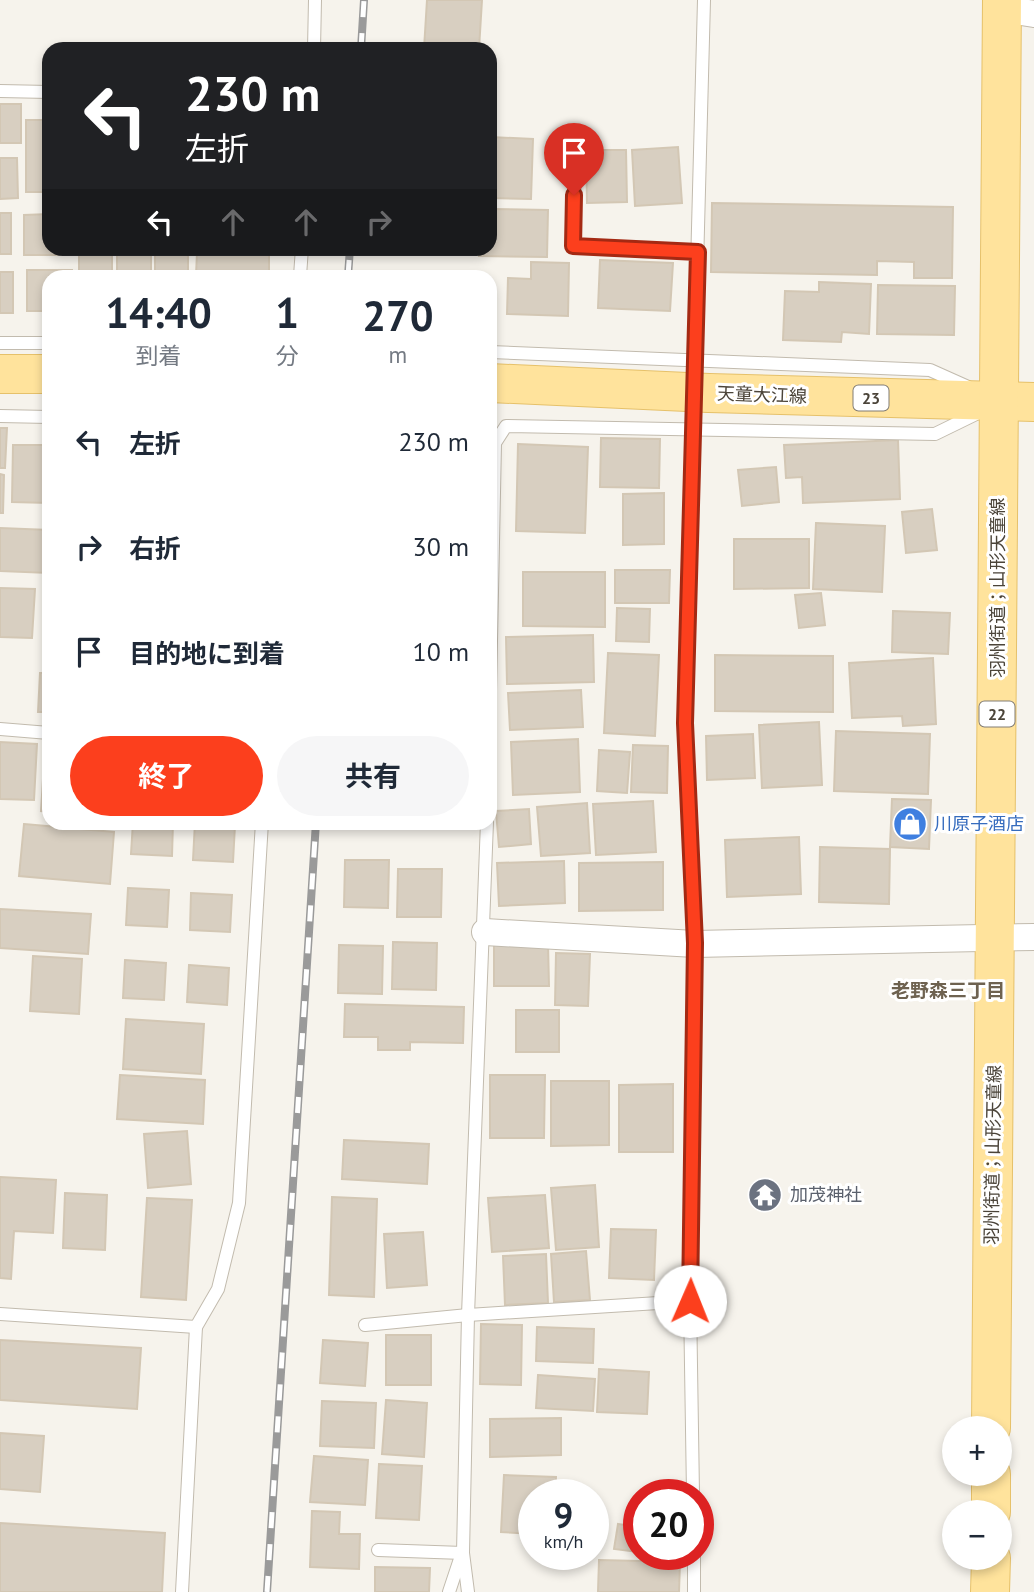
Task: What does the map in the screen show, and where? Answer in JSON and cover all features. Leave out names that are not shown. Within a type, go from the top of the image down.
[{"type":"main road","name":"羽州街道；山形天童線","points":[[991,1416],[996,937],[1017,402],[1013,8]]},
{"type":"main road","points":[[0,374],[42,374]]},
{"type":"main road","name":"天童大江線","points":[[497,383],[702,377],[1017,402]]},
{"type":"main road","points":[[990,1570],[990,1592]]},
{"type":"street","points":[[485,932],[695,943],[1034,937]]},
{"type":"lane","points":[[314,42],[315,0]]},
{"type":"lane","points":[[693,1479],[690,1301],[695,943],[685,723],[693,431],[702,377],[698,252],[704,0]]},
{"type":"lane","points":[[0,91],[42,92]]},
{"type":"lane","points":[[575,144],[573,246],[698,252]]},
{"type":"lane","points":[[0,343],[42,343]]},
{"type":"lane","points":[[497,353],[702,377]]},
{"type":"lane","points":[[497,440],[506,426],[935,434],[1017,402]]},
{"type":"lane","points":[[0,416],[42,417]]},
{"type":"lane","points":[[0,729],[42,732]]},
{"type":"lane","points":[[182,1592],[195,1327],[218,1289],[239,1203],[262,830]]},
{"type":"lane","points":[[468,1592],[463,1553],[468,1315],[485,932],[487,830]]},
{"type":"lane","points":[[365,1325],[468,1315],[690,1301]]},
{"type":"lane","points":[[0,1314],[195,1327]]},
{"type":"lane","points":[[378,1550],[463,1553]]},
{"type":"lane","points":[[449,1592],[463,1553]]},
{"type":"lane","points":[[694,1570],[694,1592]]},
{"type":"building","points":[[427,0],[482,0],[479,42],[424,42]]},
{"type":"building","points":[[0,104],[21,104],[21,143],[0,143]]},
{"type":"building","points":[[26,120],[42,120],[42,192],[26,192]]},
{"type":"building","points":[[497,137],[533,139],[531,199],[497,198]]},
{"type":"building","points":[[678,147],[682,203],[635,206],[632,150]]},
{"type":"building","points":[[586,150],[626,150],[627,202],[587,203]]},
{"type":"building","points":[[0,158],[17,158],[18,198],[0,199]]},
{"type":"building","points":[[712,203],[953,207],[952,278],[914,278],[914,262],[877,261],[877,275],[711,272]]},
{"type":"building","points":[[497,209],[548,210],[547,257],[479,256],[497,256]]},
{"type":"building","points":[[0,213],[11,213],[11,254],[0,254]]},
{"type":"building","points":[[42,214],[42,255],[24,255],[24,215]]},
{"type":"building","points":[[79,256],[112,256],[112,270],[79,270]]},
{"type":"building","points":[[117,256],[151,256],[151,270],[117,270]]},
{"type":"building","points":[[155,256],[188,256],[188,270],[155,270]]},
{"type":"building","points":[[197,256],[269,256],[269,270],[196,270]]},
{"type":"building","points":[[600,260],[673,263],[670,311],[598,308]]},
{"type":"building","points":[[531,262],[569,263],[568,316],[507,314],[508,278],[531,279]]},
{"type":"building","points":[[27,270],[42,270],[42,311],[27,311]]},
{"type":"building","points":[[0,272],[13,272],[13,313],[0,313]]},
{"type":"building","points":[[819,282],[871,284],[869,334],[842,332],[841,342],[783,340],[785,291],[819,292]]},
{"type":"building","points":[[878,285],[955,286],[954,335],[877,334]]},
{"type":"building","points":[[0,428],[7,428],[5,468],[0,468]]},
{"type":"building","points":[[601,438],[660,439],[659,488],[600,487]]},
{"type":"building","points":[[898,440],[900,499],[803,503],[802,477],[786,478],[784,445]]},
{"type":"building","points":[[518,444],[588,447],[585,533],[516,531]]},
{"type":"building","points":[[13,445],[42,445],[42,503],[12,502]]},
{"type":"building","points":[[776,467],[779,502],[742,506],[738,470]]},
{"type":"building","points":[[0,474],[4,475],[3,513],[0,513]]},
{"type":"building","points":[[664,493],[664,544],[623,545],[623,494]]},
{"type":"building","points":[[932,509],[937,550],[906,553],[902,512]]},
{"type":"building","points":[[816,523],[885,526],[882,592],[813,589]]},
{"type":"building","points":[[0,528],[42,530],[42,573],[0,571]]},
{"type":"building","points":[[734,539],[809,539],[809,588],[734,589]]},
{"type":"building","points":[[615,570],[670,570],[669,603],[615,603]]},
{"type":"building","points":[[523,572],[605,572],[605,627],[523,626]]},
{"type":"building","points":[[0,588],[35,589],[32,638],[0,637]]},
{"type":"building","points":[[821,593],[825,625],[799,628],[795,595]]},
{"type":"building","points":[[617,608],[650,609],[649,642],[616,641]]},
{"type":"building","points":[[893,611],[950,613],[948,654],[892,652]]},
{"type":"building","points":[[593,635],[594,682],[507,684],[506,637]]},
{"type":"building","points":[[608,653],[659,655],[655,736],[604,733]]},
{"type":"building","points":[[715,655],[833,656],[833,712],[715,711]]},
{"type":"building","points":[[933,658],[936,724],[903,726],[902,716],[852,718],[849,663]]},
{"type":"building","points":[[40,673],[42,673],[42,712],[38,712]]},
{"type":"building","points":[[581,690],[583,727],[510,730],[508,693]]},
{"type":"building","points":[[819,722],[822,785],[762,788],[759,725]]},
{"type":"building","points":[[836,731],[930,734],[928,794],[834,791]]},
{"type":"building","points":[[753,734],[755,778],[707,780],[706,736]]},
{"type":"building","points":[[578,739],[580,792],[513,795],[511,742]]},
{"type":"building","points":[[0,742],[37,744],[34,800],[0,799]]},
{"type":"building","points":[[633,745],[668,746],[667,793],[631,792]]},
{"type":"building","points":[[599,750],[630,752],[627,793],[597,791]]},
{"type":"building","points":[[892,799],[931,800],[929,849],[890,847]]},
{"type":"building","points":[[653,801],[656,852],[596,855],[593,804]]},
{"type":"building","points":[[587,803],[590,853],[541,856],[537,807]]},
{"type":"building","points":[[529,809],[531,844],[499,847],[497,811]]},
{"type":"building","points":[[24,824],[42,826],[42,830],[114,832],[110,884],[19,876]]},
{"type":"building","points":[[132,830],[173,830],[172,856],[131,854]]},
{"type":"building","points":[[195,830],[235,830],[233,862],[193,860]]},
{"type":"building","points":[[799,837],[801,894],[727,897],[725,840]]},
{"type":"building","points":[[820,847],[890,849],[889,904],[819,902]]},
{"type":"building","points":[[345,860],[389,860],[388,908],[344,907]]},
{"type":"building","points":[[564,861],[565,903],[499,906],[497,863]]},
{"type":"building","points":[[663,862],[663,910],[579,911],[579,863]]},
{"type":"building","points":[[398,869],[442,869],[441,917],[397,917]]},
{"type":"building","points":[[128,888],[169,890],[167,927],[126,925]]},
{"type":"building","points":[[191,893],[232,895],[230,932],[190,930]]},
{"type":"building","points":[[0,909],[91,914],[88,954],[0,948]]},
{"type":"building","points":[[393,942],[437,943],[436,990],[392,989]]},
{"type":"building","points":[[548,944],[549,986],[494,986],[494,945]]},
{"type":"building","points":[[339,945],[383,946],[382,994],[338,993]]},
{"type":"building","points":[[556,953],[590,954],[588,1006],[555,1005]]},
{"type":"building","points":[[33,956],[82,959],[79,1014],[30,1011]]},
{"type":"building","points":[[125,960],[166,963],[164,1000],[123,998]]},
{"type":"building","points":[[189,965],[229,968],[227,1005],[187,1002]]},
{"type":"building","points":[[345,1004],[464,1007],[463,1043],[410,1042],[410,1050],[378,1050],[378,1037],[344,1037]]},
{"type":"building","points":[[516,1010],[559,1010],[559,1052],[516,1052]]},
{"type":"building","points":[[126,1019],[204,1024],[201,1074],[123,1069]]},
{"type":"building","points":[[120,1075],[205,1080],[203,1124],[117,1119]]},
{"type":"building","points":[[490,1075],[545,1075],[544,1138],[490,1138]]},
{"type":"building","points":[[551,1081],[609,1081],[609,1145],[551,1146]]},
{"type":"building","points":[[673,1084],[673,1152],[619,1152],[619,1085]]},
{"type":"building","points":[[187,1131],[191,1184],[148,1188],[144,1134]]},
{"type":"building","points":[[344,1140],[429,1144],[427,1184],[342,1179]]},
{"type":"building","points":[[0,1177],[56,1180],[53,1233],[14,1231],[11,1279],[0,1278]]},
{"type":"building","points":[[595,1185],[599,1247],[556,1250],[551,1188]]},
{"type":"building","points":[[65,1193],[107,1195],[105,1250],[63,1248]]},
{"type":"building","points":[[545,1195],[549,1248],[492,1252],[488,1198]]},
{"type":"building","points":[[332,1197],[377,1199],[374,1297],[329,1295]]},
{"type":"building","points":[[147,1198],[192,1200],[186,1300],[141,1297]]},
{"type":"building","points":[[611,1229],[656,1230],[654,1280],[609,1278]]},
{"type":"building","points":[[423,1232],[427,1285],[387,1288],[384,1234]]},
{"type":"building","points":[[586,1251],[590,1300],[554,1302],[551,1254]]},
{"type":"building","points":[[546,1254],[548,1303],[505,1305],[503,1256]]},
{"type":"building","points":[[481,1324],[522,1325],[521,1385],[480,1384]]},
{"type":"building","points":[[537,1327],[594,1329],[593,1363],[536,1361]]},
{"type":"building","points":[[386,1335],[431,1335],[431,1385],[386,1385]]},
{"type":"building","points":[[0,1340],[141,1348],[137,1409],[0,1400]]},
{"type":"building","points":[[323,1340],[368,1343],[365,1386],[320,1383]]},
{"type":"building","points":[[599,1369],[649,1372],[647,1414],[597,1412]]},
{"type":"building","points":[[538,1375],[595,1379],[593,1411],[536,1408]]},
{"type":"building","points":[[386,1400],[427,1403],[424,1457],[382,1454]]},
{"type":"building","points":[[322,1401],[376,1403],[374,1448],[320,1446]]},
{"type":"building","points":[[561,1418],[561,1455],[490,1457],[490,1419]]},
{"type":"building","points":[[0,1433],[44,1436],[40,1492],[0,1489]]},
{"type":"building","points":[[314,1456],[368,1460],[365,1505],[310,1502]]},
{"type":"building","points":[[379,1464],[422,1466],[419,1520],[376,1518]]},
{"type":"building","points":[[504,1475],[556,1477],[518,1479],[518,1533],[501,1532]]},
{"type":"building","points":[[312,1511],[340,1512],[339,1534],[360,1534],[359,1569],[310,1567]]},
{"type":"building","points":[[0,1523],[165,1533],[162,1592],[0,1592]]},
{"type":"building","points":[[618,1524],[623,1525],[623,1550],[614,1549]]},
{"type":"building","points":[[609,1560],[623,1561],[623,1570],[680,1570],[679,1592],[598,1592],[599,1570],[609,1570]]},
{"type":"building","points":[[375,1567],[430,1568],[429,1592],[375,1592]]},
{"type":"railway","points":[[361,42],[364,0]]},
{"type":"railway","points":[[348,270],[349,256]]},
{"type":"railway","points":[[267,1592],[315,830]]},
{"type":"place","name":"川原子酒店","points":[[910,824]]},
{"type":"place","name":"加茂神社","points":[[765,1195]]},
{"type":"district","name":"老野森三丁目","points":[[948,990]]},
{"type":"route","points":[[574,195],[573,246],[698,252],[685,723],[695,943],[690,1301]]}]
